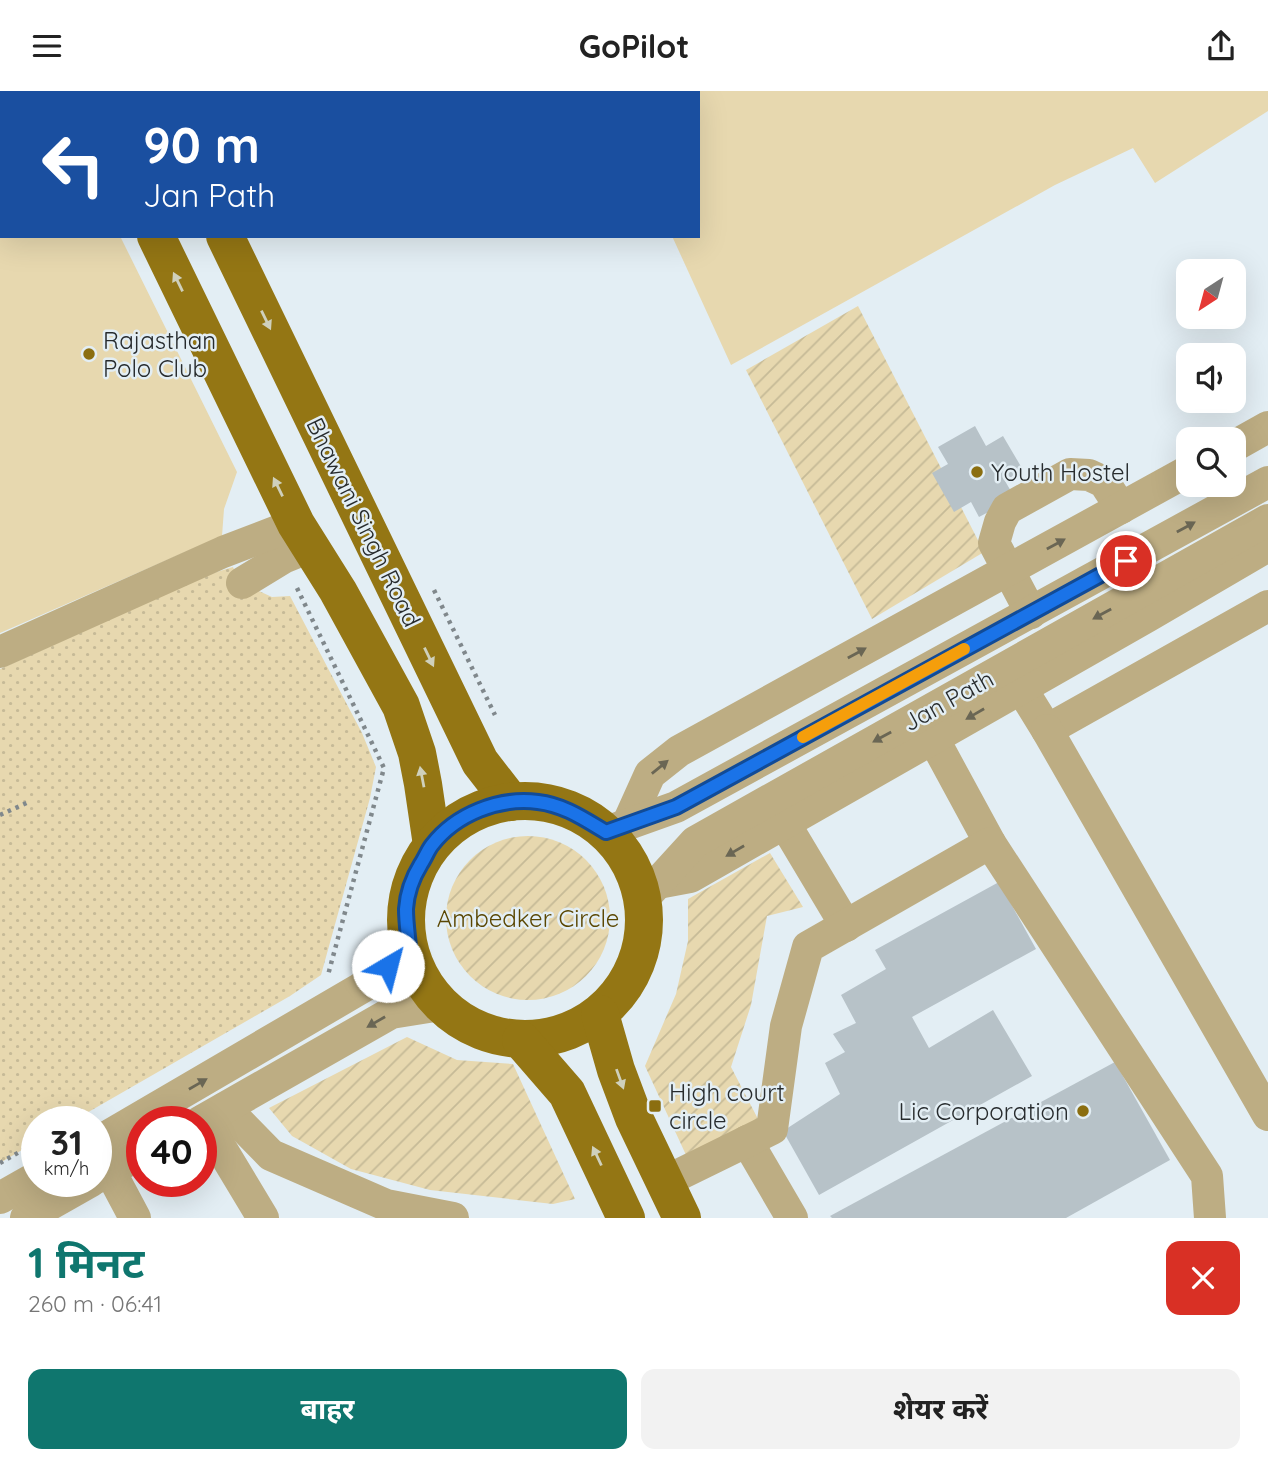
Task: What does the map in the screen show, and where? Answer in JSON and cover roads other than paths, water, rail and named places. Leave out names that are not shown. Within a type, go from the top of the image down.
[{"type":"main road","points":[[157,238],[297,543],[338,591],[401,706],[423,784],[432,845]]},
{"type":"main road","name":"Bhawani Singh Road","points":[[226,238],[480,762],[511,802]]},
{"type":"main road","points":[[511,802],[538,802],[572,811],[616,829],[631,865],[650,891],[637,964],[619,995],[600,1014],[561,1034],[521,1040],[496,1036],[465,1023],[441,1005],[422,981],[409,947],[406,908],[414,876],[432,845],[455,823],[480,809],[511,802]]},
{"type":"main road","points":[[600,1014],[616,1070],[634,1118],[682,1218]]},
{"type":"main road","points":[[521,1040],[568,1093],[625,1217]]},
{"type":"street","points":[[1246,439],[1268,427]]},
{"type":"street","points":[[1031,613],[994,543],[1007,509],[1070,474],[1089,475],[1104,482],[1121,508]]},
{"type":"street","points":[[616,829],[650,775],[679,751],[1176,478]]},
{"type":"street","name":"Jan Path","points":[[616,829],[676,807],[1268,482]]},
{"type":"street","name":"Jan Path","points":[[650,891],[695,842],[777,811],[925,727],[1268,520]]},
{"type":"street","points":[[242,583],[297,543]]},
{"type":"street","points":[[0,652],[223,552],[297,543]]},
{"type":"street","points":[[1210,1218],[1206,1176],[990,843],[925,727],[1021,688],[1268,546]]},
{"type":"street","points":[[1047,730],[1268,606]]},
{"type":"street","points":[[1021,688],[1268,1115]]},
{"type":"street","points":[[777,811],[846,926]]},
{"type":"street","points":[[664,1182],[772,1129],[786,1026],[808,947],[990,843]]},
{"type":"street","points":[[112,1159],[368,985],[409,947]]},
{"type":"street","points":[[217,1112],[391,1013],[441,1005]]},
{"type":"street","points":[[217,1120],[271,1155],[386,1205],[453,1218]]},
{"type":"street","points":[[217,1130],[262,1218]]},
{"type":"street","points":[[747,1141],[792,1218]]},
{"type":"street","points":[[0,1198],[21,1186]]},
{"type":"street","points":[[112,1187],[135,1218]]},
{"type":"street","points":[[26,1218],[56,1197]]},
{"type":"place","name":"Rajasthan Polo Club","points":[[89,354]]},
{"type":"place","name":"Youth Hostel","points":[[977,472]]},
{"type":"place","name":"High court circle","points":[[655,1106]]},
{"type":"place","name":"Lic Corporation","points":[[1083,1111]]},
{"type":"park label","name":"Ambedker Circle","points":[[528,918]]}]
